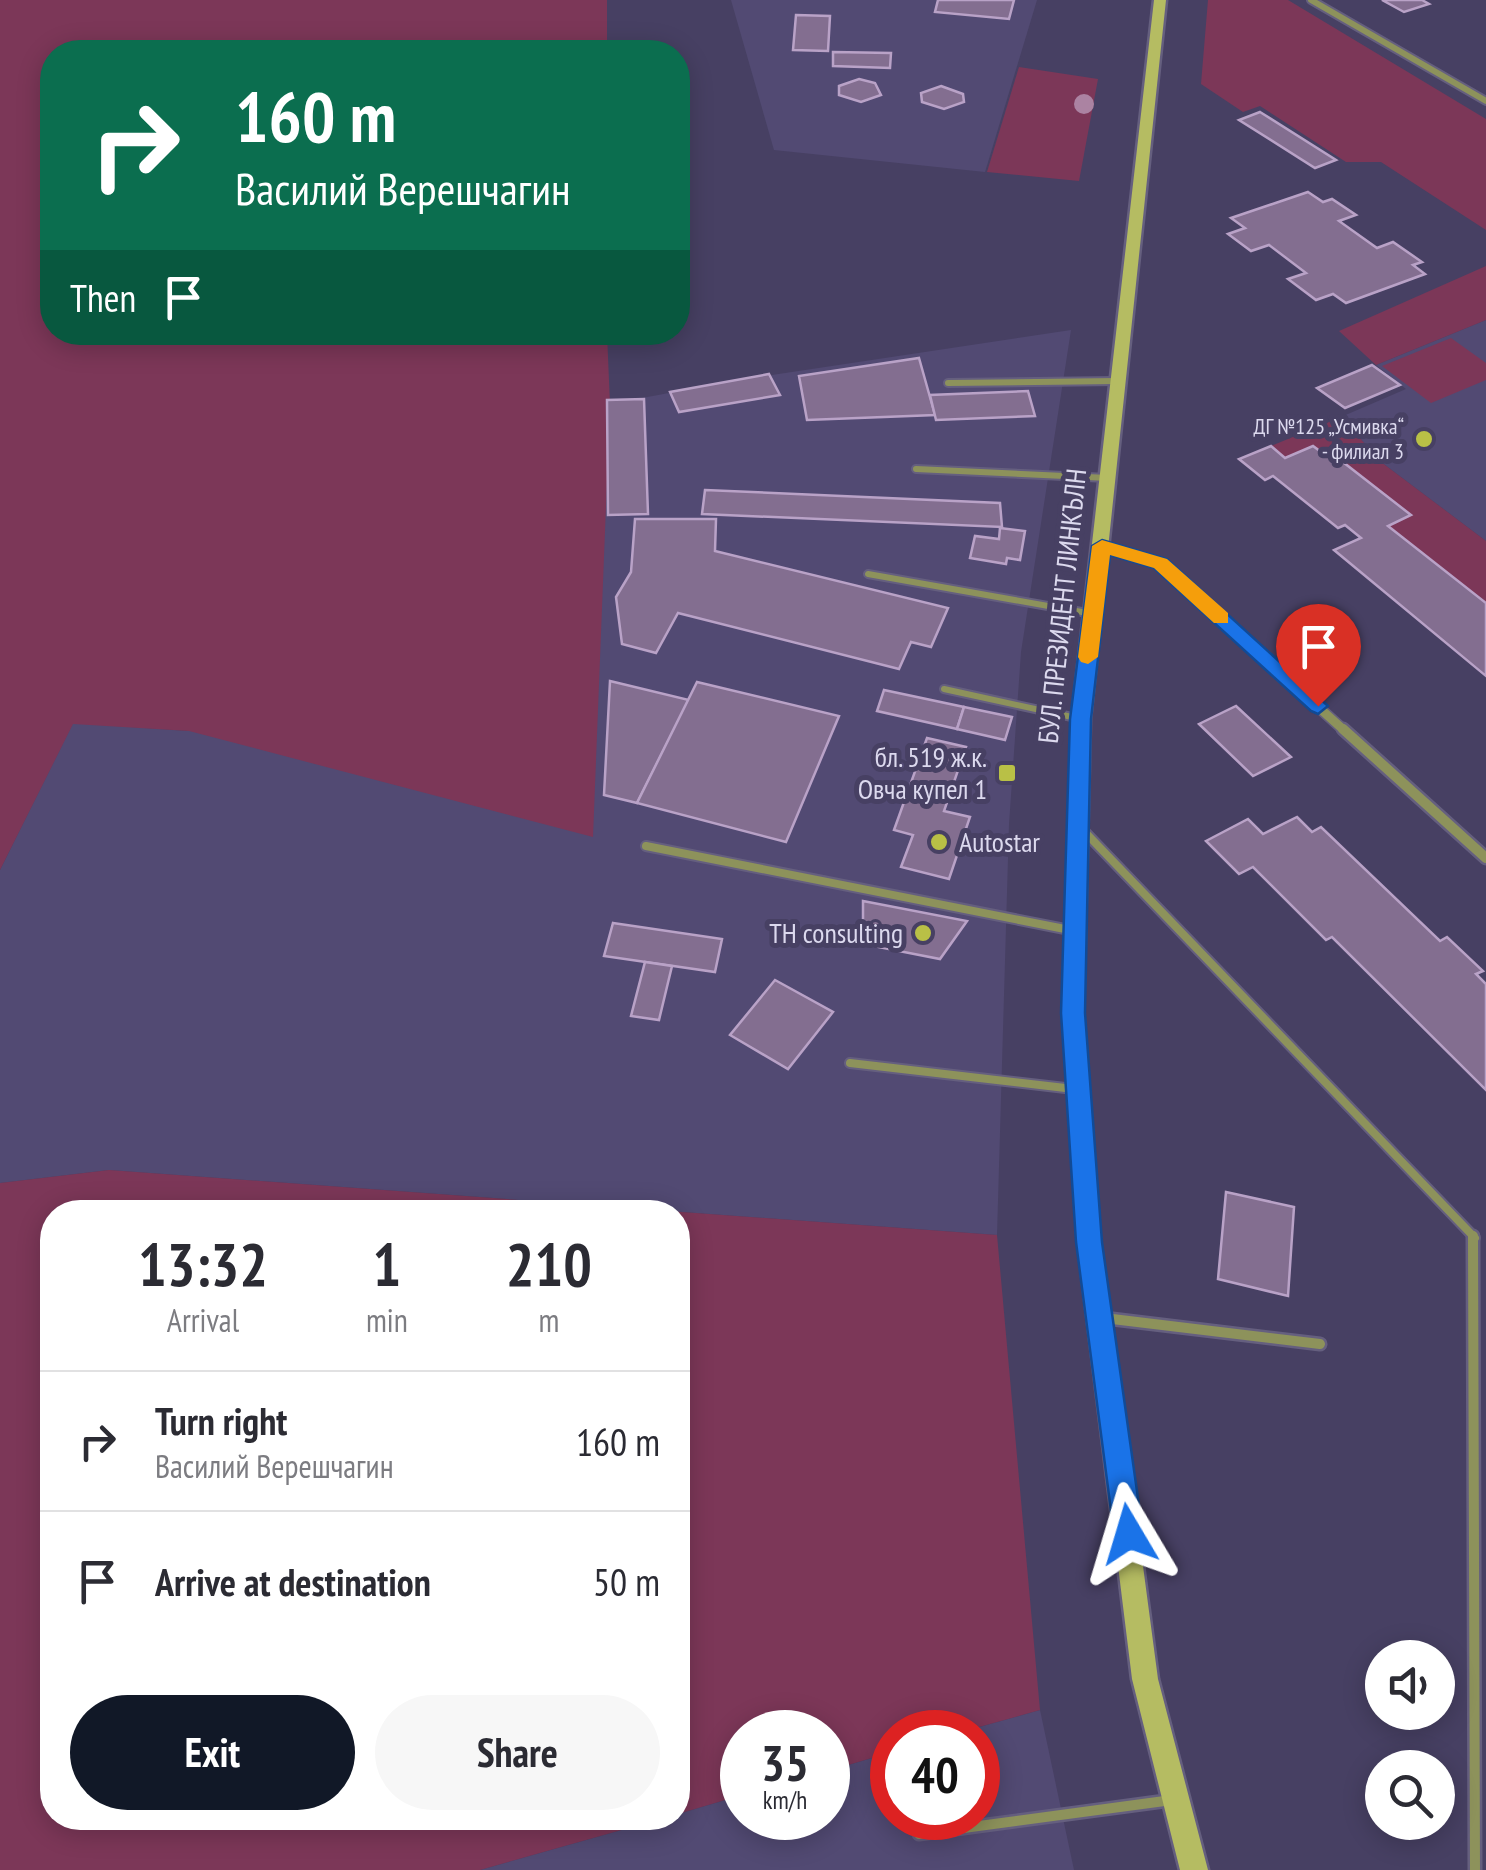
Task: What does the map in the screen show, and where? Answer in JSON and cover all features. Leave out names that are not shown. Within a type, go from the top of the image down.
[{"type":"street","name":"БУЛ. ПРЕЗИДЕНТ ЛИНКЪЛН","points":[[1160,0],[1081,719],[1073,1013],[1089,1242],[1146,1680],[1194,1870]]},
{"type":"street","points":[[1311,0],[1486,101]]},
{"type":"street","points":[[1102,546],[1160,564],[1486,858]]},
{"type":"lane","points":[[948,383],[1117,381]]},
{"type":"lane","points":[[916,469],[1108,478]]},
{"type":"lane","points":[[868,574],[1093,614]]},
{"type":"lane","points":[[944,689],[1081,719]]},
{"type":"lane","points":[[1077,824],[1476,1239],[1474,1870]]},
{"type":"lane","points":[[646,846],[1075,931]]},
{"type":"lane","points":[[850,1063],[1078,1090]]},
{"type":"lane","points":[[1100,1317],[1320,1344]]},
{"type":"lane","points":[[1000,1823],[1176,1799]]},
{"type":"shaded area","points":[[0,0],[607,0],[607,40],[40,40],[40,345],[608,345],[610,404],[593,837],[189,731],[73,724],[0,870]]},
{"type":"shaded area","points":[[731,0],[1037,0],[985,172],[774,150]]},
{"type":"shaded area","points":[[1208,0],[1288,0],[1486,119],[1486,230],[1381,162],[1346,162],[1260,106],[1243,112],[1201,84]]},
{"type":"shaded area","points":[[1019,67],[1098,79],[1079,181],[987,172]]},
{"type":"shaded area","points":[[1486,266],[1486,320],[1376,365],[1339,331]]},
{"type":"shaded area","name":"ДГ №125 „Усмивка“ - филиал 3","points":[[1486,320],[1486,541],[1381,462],[1341,417],[1406,389],[1376,365]]},
{"type":"shaded area","points":[[1071,330],[1021,652],[1009,824],[997,1235],[690,1213],[690,1200],[519,1200],[109,1170],[0,1183],[0,870],[73,723],[189,731],[610,404],[733,381]]},
{"type":"shaded area","points":[[1451,338],[1486,363],[1486,380],[1431,403],[1382,366]]},
{"type":"shaded area","points":[[1341,417],[1381,462],[1486,541],[1486,603],[1388,526],[1411,515],[1331,452],[1324,454],[1313,446],[1285,458],[1271,446]]},
{"type":"shaded area","points":[[109,1170],[519,1200],[40,1200],[40,1830],[622,1830],[480,1870],[0,1870],[0,1183]]},
{"type":"shaded area","points":[[690,1213],[997,1235],[1040,1710],[1000,1721],[1000,1710],[870,1710],[870,1759],[850,1764],[850,1710],[720,1710],[720,1802],[690,1810]]},
{"type":"shaded area","points":[[1040,1710],[1074,1870],[480,1870],[622,1830],[690,1830],[690,1810],[720,1802],[720,1840],[850,1840],[850,1764],[870,1759],[870,1840],[1000,1840],[1000,1721]]},
{"type":"building","points":[[938,0],[1014,0],[1009,19],[935,12]]},
{"type":"building","points":[[1382,0],[1422,0],[1429,4],[1404,12]]},
{"type":"building","points":[[796,15],[830,16],[828,51],[793,50]]},
{"type":"building","points":[[833,52],[891,53],[890,68],[833,66]]},
{"type":"building","points":[[859,79],[875,83],[881,95],[861,102],[839,95],[839,86]]},
{"type":"building","points":[[941,86],[963,94],[964,102],[944,109],[922,102],[921,93]]},
{"type":"building","points":[[1260,112],[1336,160],[1315,168],[1239,120]]},
{"type":"building","points":[[1308,192],[1323,202],[1332,199],[1356,215],[1339,221],[1377,248],[1393,242],[1422,262],[1413,265],[1425,274],[1346,303],[1333,294],[1316,300],[1288,279],[1306,273],[1269,245],[1251,251],[1228,234],[1245,228],[1231,218]]},
{"type":"building","points":[[919,358],[935,415],[807,420],[799,376]]},
{"type":"building","points":[[1372,365],[1400,385],[1345,408],[1317,388]]},
{"type":"building","points":[[769,374],[780,395],[679,412],[670,392]]},
{"type":"building","points":[[1028,391],[1035,416],[936,420],[930,395]]},
{"type":"building","points":[[644,399],[648,514],[608,515],[607,400]]},
{"type":"building","points":[[1271,446],[1285,458],[1313,446],[1324,454],[1330,452],[1411,515],[1388,526],[1486,603],[1486,676],[1334,550],[1361,538],[1345,525],[1338,528],[1273,476],[1265,480],[1239,459]]},
{"type":"building","points":[[705,490],[1000,503],[1002,527],[702,514]]},
{"type":"building","points":[[635,519],[716,519],[715,551],[948,608],[931,647],[911,642],[899,669],[678,613],[656,653],[622,644],[616,597],[631,572]]},
{"type":"building","points":[[1000,528],[1025,531],[1020,560],[1007,558],[1006,564],[970,558],[975,536],[999,539]]},
{"type":"building","points":[[610,681],[689,700],[637,803],[604,795]]},
{"type":"building","points":[[697,682],[839,716],[786,842],[637,803]]},
{"type":"building","points":[[884,690],[964,707],[957,729],[877,711]]},
{"type":"building","points":[[1236,706],[1291,757],[1253,776],[1199,724]]},
{"type":"building","points":[[964,707],[1012,717],[1005,740],[957,729]]},
{"type":"building","points":[[927,738],[966,747],[944,811],[970,817],[949,879],[901,867],[913,835],[894,830]]},
{"type":"building","points":[[1297,817],[1312,832],[1321,827],[1440,941],[1447,937],[1483,971],[1476,974],[1486,984],[1486,1090],[1332,937],[1326,940],[1253,867],[1239,874],[1206,841],[1248,819],[1263,834]]},
{"type":"building","points":[[863,901],[967,921],[940,959],[873,946],[863,924]]},
{"type":"building","points":[[613,923],[722,939],[715,972],[604,956]]},
{"type":"building","points":[[645,962],[672,966],[659,1020],[631,1016]]},
{"type":"building","points":[[775,980],[833,1012],[788,1069],[730,1035]]},
{"type":"building","points":[[1226,1192],[1294,1207],[1288,1296],[1218,1279]]},
{"type":"slow traffic","points":[[1088,657],[1102,546],[1160,564],[1221,618]]},
{"type":"place","name":"ДГ №125 „Усмивка“ - филиал 3","points":[[1424,439]]},
{"type":"place","name":"бл. 519 ж.к. Овча купел 1","points":[[1007,773]]},
{"type":"place","name":"Autostar","points":[[939,842]]},
{"type":"place","name":"TH consulting","points":[[923,933]]},
{"type":"route","points":[[1129,1534],[1089,1242],[1073,1013],[1081,719],[1102,546],[1160,564],[1318,706]]}]
